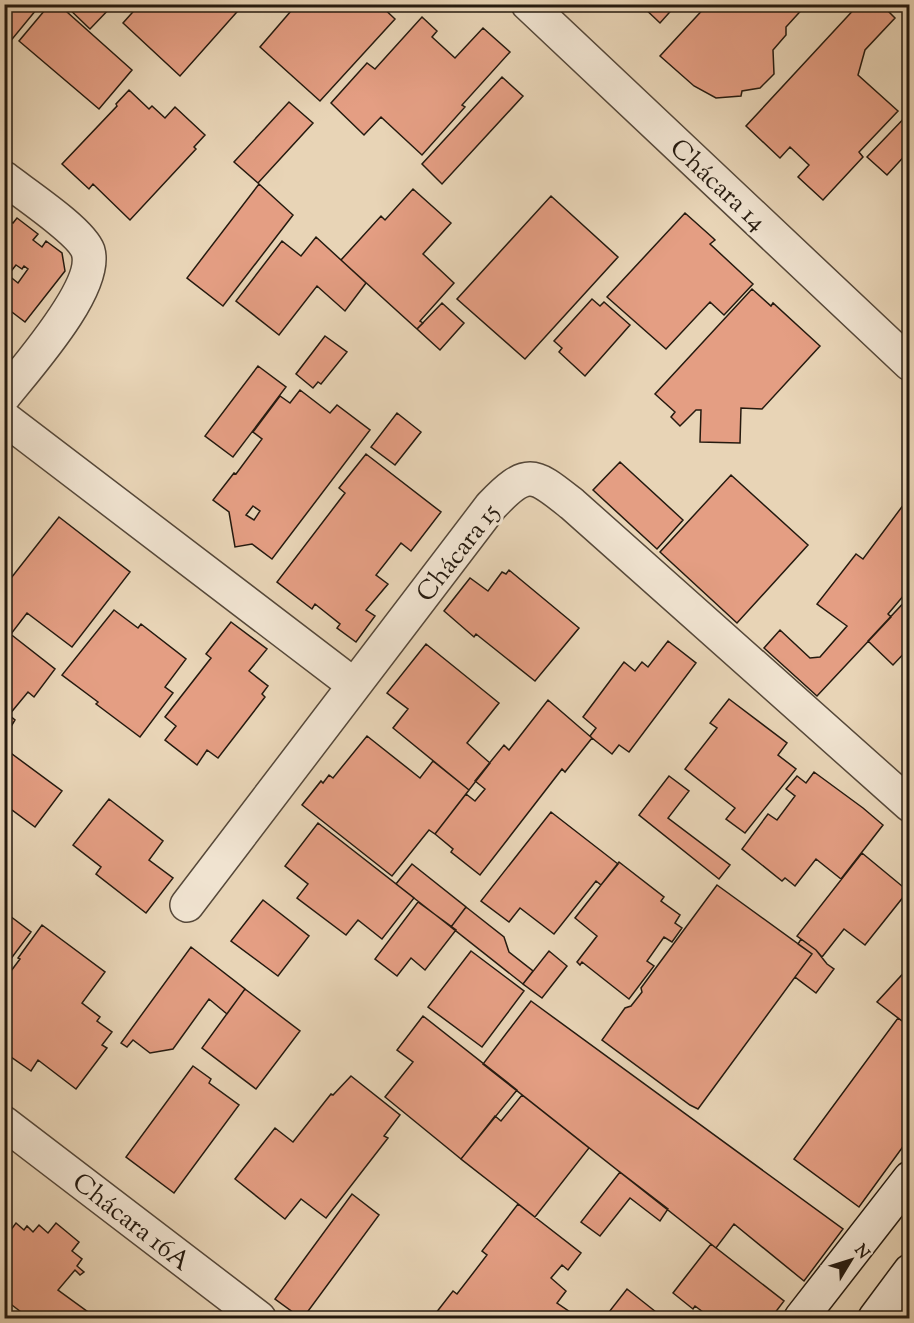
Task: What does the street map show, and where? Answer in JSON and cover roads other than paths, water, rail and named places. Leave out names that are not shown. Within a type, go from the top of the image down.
[{"type":"street","name":"Chácara 14","points":[[528,4],[909,364]]},
{"type":"street","points":[[4,178],[78,236],[88,250],[89,266],[83,288],[62,321],[4,396]]},
{"type":"street","points":[[4,418],[354,685]]},
{"type":"street","name":"Chácara 15","points":[[188,905],[497,499],[508,487],[525,478],[543,481],[572,504],[909,805]]},
{"type":"street","name":"Chácara 16A","points":[[4,1123],[259,1318]]},
{"type":"street","points":[[801,1318],[909,1178]]},
{"type":"street","points":[[874,1318],[906,1281]]}]
